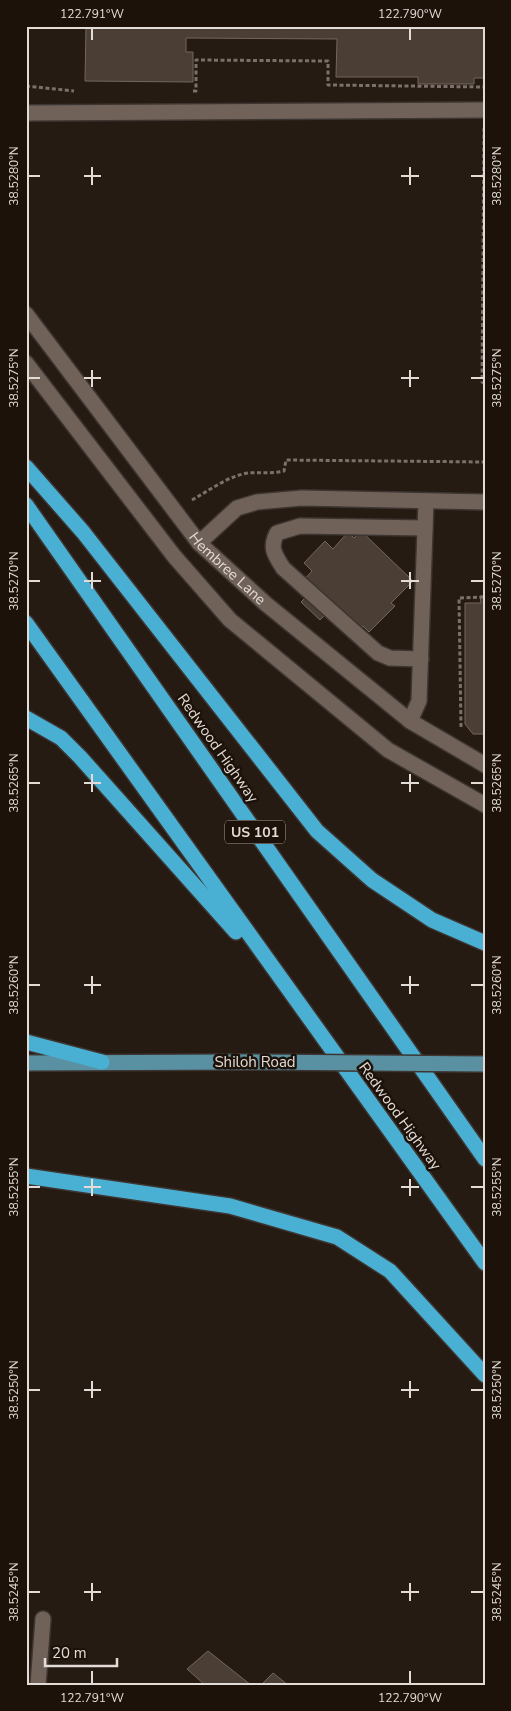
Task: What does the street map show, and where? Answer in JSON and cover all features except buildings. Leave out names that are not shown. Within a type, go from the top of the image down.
[{"type":"highway","points":[[26,467],[83,532],[317,831],[372,880],[432,920],[485,943]]},
{"type":"highway","name":"Redwood Highway","points":[[26,505],[485,1159]]},
{"type":"highway","name":"Redwood Highway","points":[[26,623],[286,989],[485,1263]]},
{"type":"highway","points":[[26,718],[61,738],[80,757],[286,989]]},
{"type":"highway","points":[[26,1042],[102,1062]]},
{"type":"highway","points":[[457,1121],[485,1150]]},
{"type":"highway","points":[[26,1176],[230,1206],[337,1237],[390,1271],[485,1375]]},
{"type":"main road","name":"Shiloh Road","points":[[26,1063],[485,1064]]},
{"type":"street","points":[[26,113],[484,110]]},
{"type":"street","name":"Hembree Lane","points":[[26,314],[199,543],[266,604],[410,721],[485,765]]},
{"type":"street","name":"Hembree Lane","points":[[26,363],[174,556],[230,620],[388,750],[485,805]]},
{"type":"street","points":[[199,543],[237,508],[257,502],[302,498],[485,502]]},
{"type":"street","points":[[410,721],[419,701],[426,501]]},
{"type":"street","points":[[421,659],[390,658],[378,653],[283,568],[273,553],[273,541],[277,533],[300,526],[425,528]]},
{"type":"street","points":[[38,1685],[43,1619]]},
{"type":"path","points":[[186,91],[196,91],[196,60],[328,61],[328,85],[485,87],[482,382],[485,384]]},
{"type":"path","points":[[26,86],[82,91]]},
{"type":"path","points":[[191,500],[229,478],[249,473],[274,474],[284,471],[286,460],[485,462]]},
{"type":"path","points":[[461,733],[459,598],[485,597]]}]
